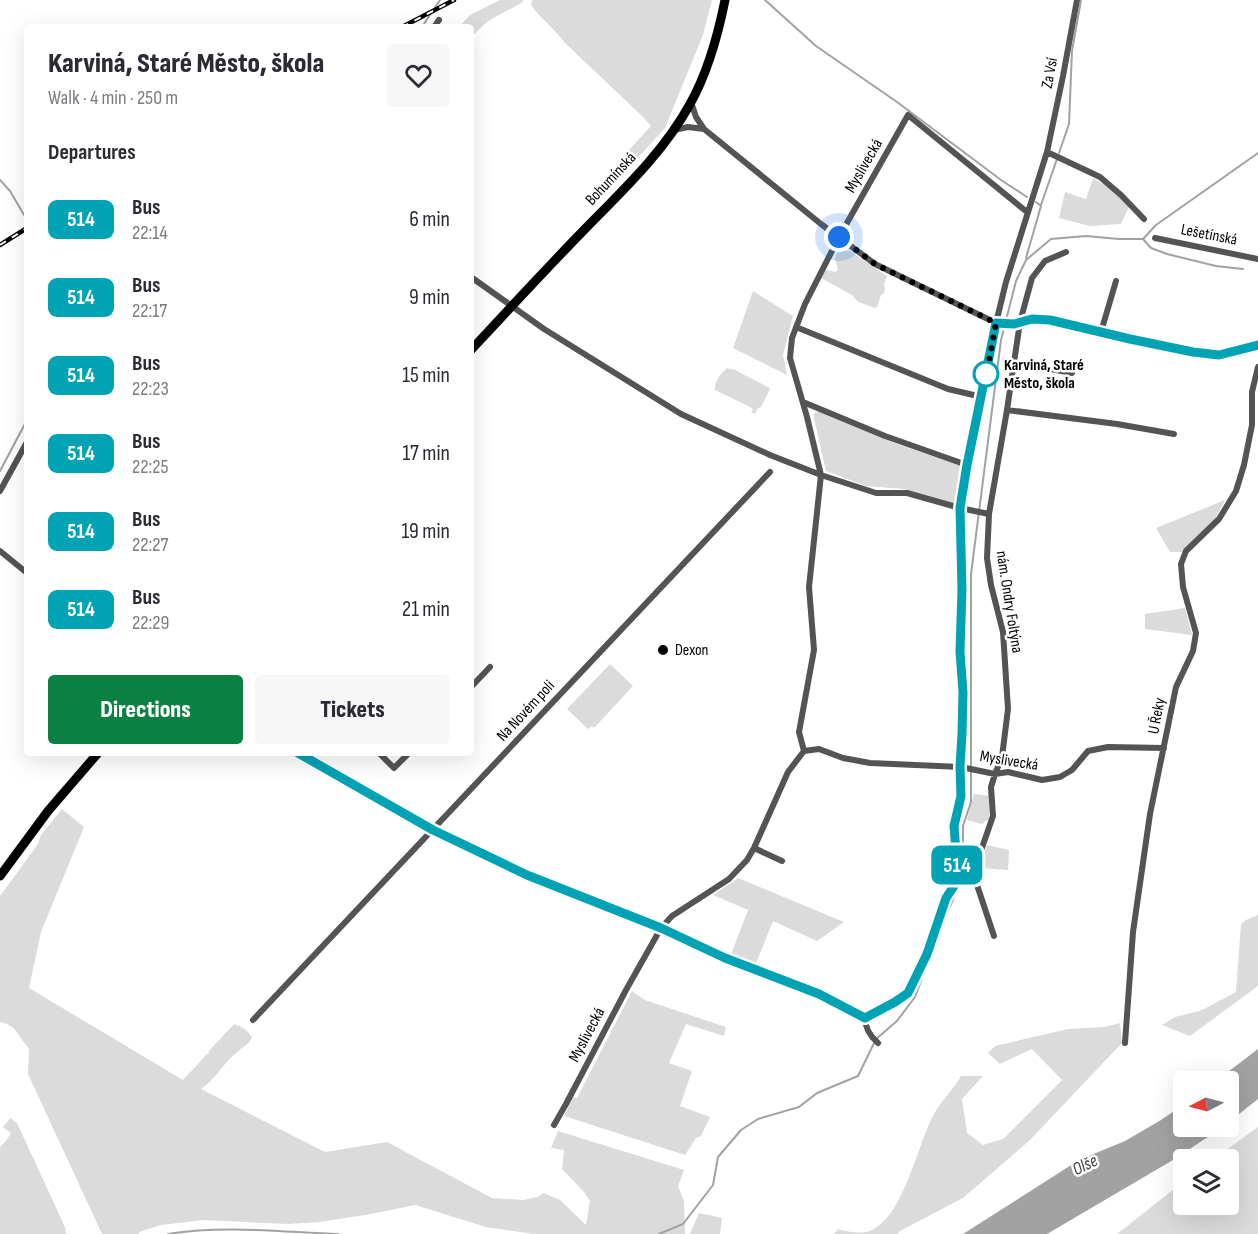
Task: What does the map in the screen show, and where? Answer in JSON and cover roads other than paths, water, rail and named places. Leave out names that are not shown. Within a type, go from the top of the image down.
[{"type":"main road","name":"Bohumínská","points":[[474,347],[619,194],[674,130],[702,79],[725,0]]},
{"type":"main road","points":[[0,876],[48,811],[95,756]]},
{"type":"street","name":"Za Vsí","points":[[1027,212],[1047,152],[1077,0]]},
{"type":"street","points":[[436,24],[439,20]]},
{"type":"street","points":[[691,102],[696,117],[704,129],[821,224],[875,264],[996,323],[1032,319],[1050,320],[1193,352],[1219,355],[1258,345]]},
{"type":"street","name":"Myslivecká","points":[[804,751],[799,732],[814,650],[809,587],[821,475],[790,358],[792,338],[805,304],[839,237],[908,115],[1027,212]]},
{"type":"street","points":[[674,130],[688,127],[704,129]]},
{"type":"street","points":[[1047,152],[1100,177],[1144,219]]},
{"type":"street","points":[[865,1018],[908,993],[927,954],[946,898],[954,886],[957,864],[954,826],[967,768],[960,652],[962,590],[960,508],[996,323],[1027,212]]},
{"type":"street","name":"Lešetínská","points":[[1155,238],[1258,259]]},
{"type":"street","name":"nám. Ondry Foltýna","points":[[994,936],[975,882],[976,865],[993,816],[992,787],[1002,757],[1008,709],[1003,632],[991,585],[983,513],[1007,410],[1020,322],[1032,278],[1045,261],[1066,252]]},
{"type":"street","points":[[474,279],[544,329],[681,414],[770,455],[876,494],[907,493],[983,513]]},
{"type":"street","points":[[1101,332],[1116,281]]},
{"type":"street","points":[[796,327],[948,389],[982,397]]},
{"type":"street","points":[[1014,362],[1072,373]]},
{"type":"street","name":"U Řeky","points":[[1125,1043],[1133,932],[1150,814],[1176,687],[1193,651],[1196,633],[1183,587],[1181,564],[1186,552],[1219,519],[1236,491],[1245,465],[1255,417],[1252,392],[1258,367]]},
{"type":"street","points":[[803,402],[885,436],[967,465]]},
{"type":"street","points":[[1007,410],[1174,434]]},
{"type":"street","points":[[0,491],[24,447]]},
{"type":"street","name":"Na Novém poli","points":[[253,1020],[770,472]]},
{"type":"street","points":[[0,551],[24,571]]},
{"type":"street","points":[[474,684],[490,667]]},
{"type":"street","name":"Myslivecká","points":[[554,1125],[661,928],[672,916],[729,879],[747,860],[788,772],[804,751],[819,749],[843,758],[870,763],[967,768],[995,774],[1008,772],[1041,780],[1060,777],[1072,770],[1088,751],[1108,747],[1164,748]]},
{"type":"street","points":[[303,756],[433,830],[527,875],[661,928],[725,958],[819,994],[865,1018]]},
{"type":"street","points":[[382,756],[394,768],[406,756]]},
{"type":"street","points":[[754,848],[782,861]]},
{"type":"street","points":[[865,1018],[865,1026],[875,1040]]},
{"type":"water","points":[[1258,1049],[1258,1099],[1239,1114],[1239,1071],[1229,1071]]},
{"type":"water","name":"Olše","points":[[1173,1112],[1173,1137],[1208,1137],[1190,1149],[1173,1149],[1173,1160],[1047,1234],[963,1234],[1079,1160],[1125,1141]]},
{"type":"waterway","points":[[424,24],[440,0]]},
{"type":"waterway","points":[[765,0],[816,46],[1027,197]]},
{"type":"waterway","points":[[1059,153],[1069,124],[1072,51],[1081,0]]},
{"type":"waterway","points":[[659,1234],[683,1224],[713,1185],[718,1157],[741,1130],[758,1119],[799,1107],[817,1093],[858,1076],[876,1039],[897,1021],[915,997],[960,884],[963,826],[971,802],[971,574],[1001,340],[1016,281],[1026,260],[1051,239],[1086,236],[1143,239],[1156,225],[1258,153]]},
{"type":"waterway","points":[[1041,205],[1057,159]]},
{"type":"waterway","points":[[0,180],[10,191],[24,215]]},
{"type":"waterway","points":[[1026,258],[1041,206],[1036,202]]},
{"type":"waterway","points":[[1143,239],[1151,248],[1167,254],[1216,266],[1243,269]]},
{"type":"waterway","points":[[0,471],[24,426]]},
{"type":"waterway","points":[[168,1234],[210,1230],[338,1234]]},
{"type":"railway","points":[[408,24],[454,0]]},
{"type":"railway","points":[[0,245],[24,230]]},
{"type":"place","name":"Karviná, Staré Město, škola","points":[[986,374]]},
{"type":"place","name":"Dexon","points":[[663,650]]}]
